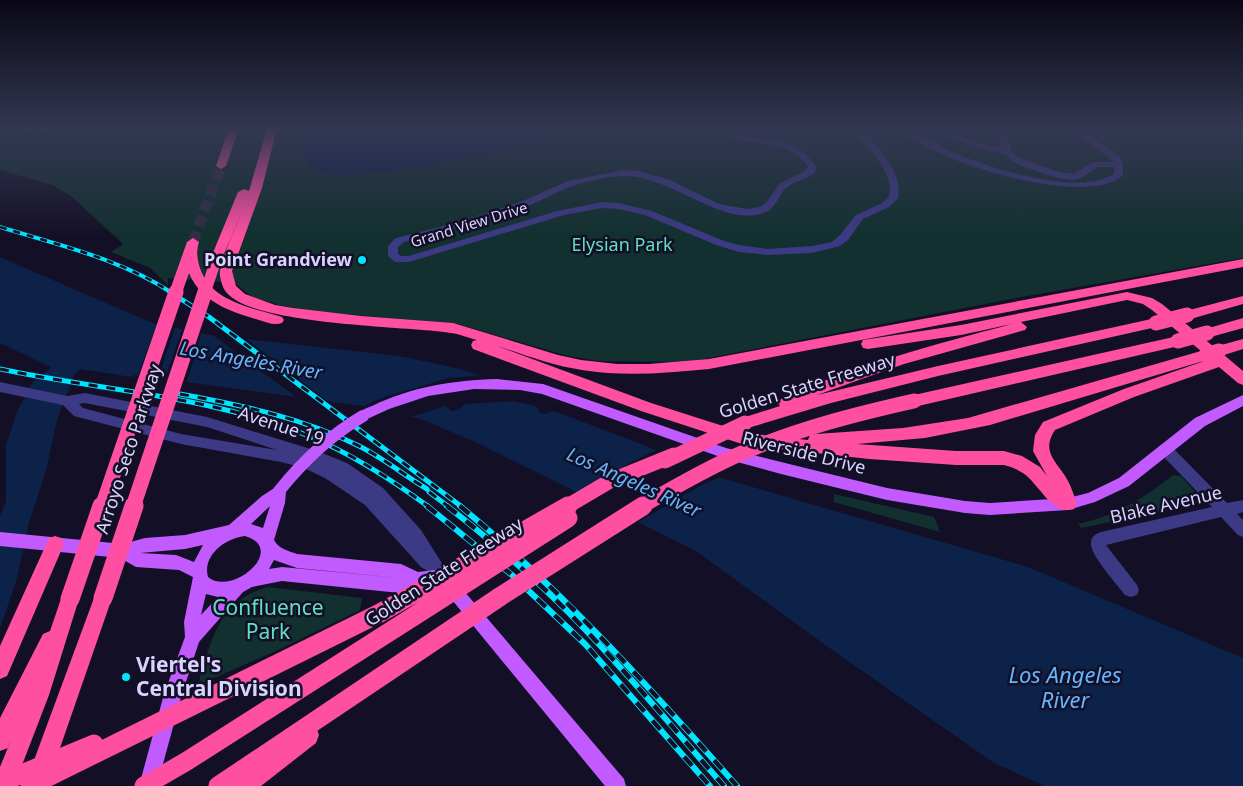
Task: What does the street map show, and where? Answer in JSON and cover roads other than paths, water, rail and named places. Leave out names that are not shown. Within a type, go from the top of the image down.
[{"type":"highway","name":"Arroyo Seco Parkway","points":[[35,786],[88,645],[216,260],[256,165]]},
{"type":"highway","points":[[262,165],[256,188],[226,270],[230,288],[234,292],[248,300],[293,313],[361,321],[453,328],[565,362],[617,369],[679,367],[769,354],[1243,263]]},
{"type":"highway","name":"Arroyo Seco Parkway","points":[[0,740],[69,601],[192,248],[197,276],[202,286],[222,301],[245,311],[291,323],[425,334],[460,339],[703,426]]},
{"type":"highway","points":[[769,354],[812,352],[928,336],[1127,296],[1157,307],[1243,379]]},
{"type":"highway","points":[[745,424],[814,389],[898,360],[1107,304],[1136,298]]},
{"type":"highway","name":"Golden State Freeway","points":[[146,786],[196,756],[566,519],[674,455],[745,424],[831,397],[938,371],[1156,323],[1241,301]]},
{"type":"highway","points":[[218,786],[616,521],[682,483],[742,453],[857,414],[1178,341],[1243,323]]},
{"type":"highway","points":[[1068,504],[1062,485],[1046,465],[1042,455],[1041,444],[1043,434],[1049,426],[1217,357],[1243,344]]},
{"type":"highway","points":[[703,426],[753,437],[810,440],[861,439],[918,433],[990,419],[1243,350]]},
{"type":"highway","points":[[703,426],[745,439],[798,446],[951,458],[1004,458],[1024,464],[1034,472],[1047,488],[1068,504]]},
{"type":"highway","points":[[30,786],[388,609],[512,540],[610,481],[674,455]]},
{"type":"highway","points":[[0,669],[55,544]]},
{"type":"highway","points":[[3,786],[28,728],[58,642],[69,601]]},
{"type":"highway","points":[[49,786],[88,645]]},
{"type":"highway","points":[[0,784],[229,687]]},
{"type":"highway","points":[[242,786],[276,761],[358,692]]},
{"type":"main road","name":"Riverside Drive","points":[[229,532],[254,515],[267,499],[279,491],[299,465],[318,447],[348,424],[381,408],[422,393],[448,387],[507,384],[543,389],[726,453],[887,494],[965,507],[990,509],[1068,504],[1090,498],[1124,482],[1200,422],[1243,400]]},
{"type":"main road","name":"Riverside Drive","points":[[268,543],[273,516],[279,500],[279,491]]},
{"type":"main road","points":[[0,539],[123,551],[145,546],[185,542],[229,532],[255,530],[262,534],[281,556],[297,561],[402,571],[417,579]]},
{"type":"main road","points":[[193,637],[192,622],[203,554],[211,544],[229,532]]},
{"type":"main road","points":[[251,580],[265,564],[268,543]]},
{"type":"main road","points":[[123,551],[136,560],[182,563],[200,576],[207,586],[215,590],[237,587],[251,580],[282,574],[400,586],[440,573],[617,786]]},
{"type":"main road","points":[[146,786],[173,694],[193,637],[237,587]]},
{"type":"street","name":"Grand View Drive","points":[[811,165],[810,172],[782,186],[770,205],[763,210],[747,212],[716,206],[667,182],[639,174],[617,174],[571,183],[526,202],[460,225],[400,240],[394,244],[391,250],[393,256],[399,260],[409,259],[566,211],[601,205],[619,205],[649,211],[722,243],[761,252],[794,251],[835,244],[846,236],[860,217],[887,206],[894,197],[891,173],[885,165]]},
{"type":"street","points":[[983,165],[1043,182],[1091,184],[1116,177],[1120,172],[1120,165],[1112,165]]},
{"type":"street","points":[[1027,165],[1066,177],[1078,176],[1095,165]]},
{"type":"street","name":"Avenue 19","points":[[0,387],[67,401],[85,398],[207,422],[293,448],[342,467],[378,492],[399,514],[422,542],[440,573]]},
{"type":"street","name":"Avenue 19","points":[[67,401],[79,412],[110,421],[181,439],[281,456],[330,474],[370,501],[426,562],[440,573]]},
{"type":"street","points":[[1165,449],[1226,510],[1243,530]]},
{"type":"street","name":"Blake Avenue","points":[[1131,590],[1099,548],[1098,541],[1128,531],[1243,506]]},
{"type":"water","points":[[307,165],[433,165],[351,175],[323,173]]},
{"type":"water","name":"Los Angeles River","points":[[0,257],[152,323],[210,335],[399,356],[476,374],[725,479],[1028,567],[1243,658],[1243,786],[1045,786],[994,763],[828,647],[696,551],[473,441],[423,420],[385,409],[134,375],[132,377],[80,369],[75,374],[57,420],[46,471],[29,523],[16,582],[0,628],[0,516],[6,502],[6,445],[17,412],[33,381],[51,367],[0,343]]},
{"type":"tunnel","points":[[193,242],[221,166]]},
{"type":"railway","points":[[0,227],[110,262],[132,271],[172,293]]},
{"type":"railway","points":[[170,292],[209,317],[462,507]]},
{"type":"railway","points":[[0,369],[197,403],[274,423],[311,437],[357,460],[429,507]]},
{"type":"railway","points":[[180,394],[249,408],[294,420],[338,436],[385,461],[427,489]]},
{"type":"railway","points":[[429,492],[449,507]]},
{"type":"railway","points":[[427,506],[512,575],[585,644],[710,786]]},
{"type":"railway","points":[[447,506],[538,583],[567,611],[627,675],[724,786]]},
{"type":"railway","points":[[460,506],[534,571],[604,640],[737,786]]},
{"type":"place","name":"Point Grandview","points":[[362,260]]},
{"type":"place","name":"Viertel's Central Division","points":[[126,677]]},
{"type":"park label","name":"Elysian Park","points":[[622,245]]},
{"type":"park label","name":"Confluence Park","points":[[268,620]]}]
